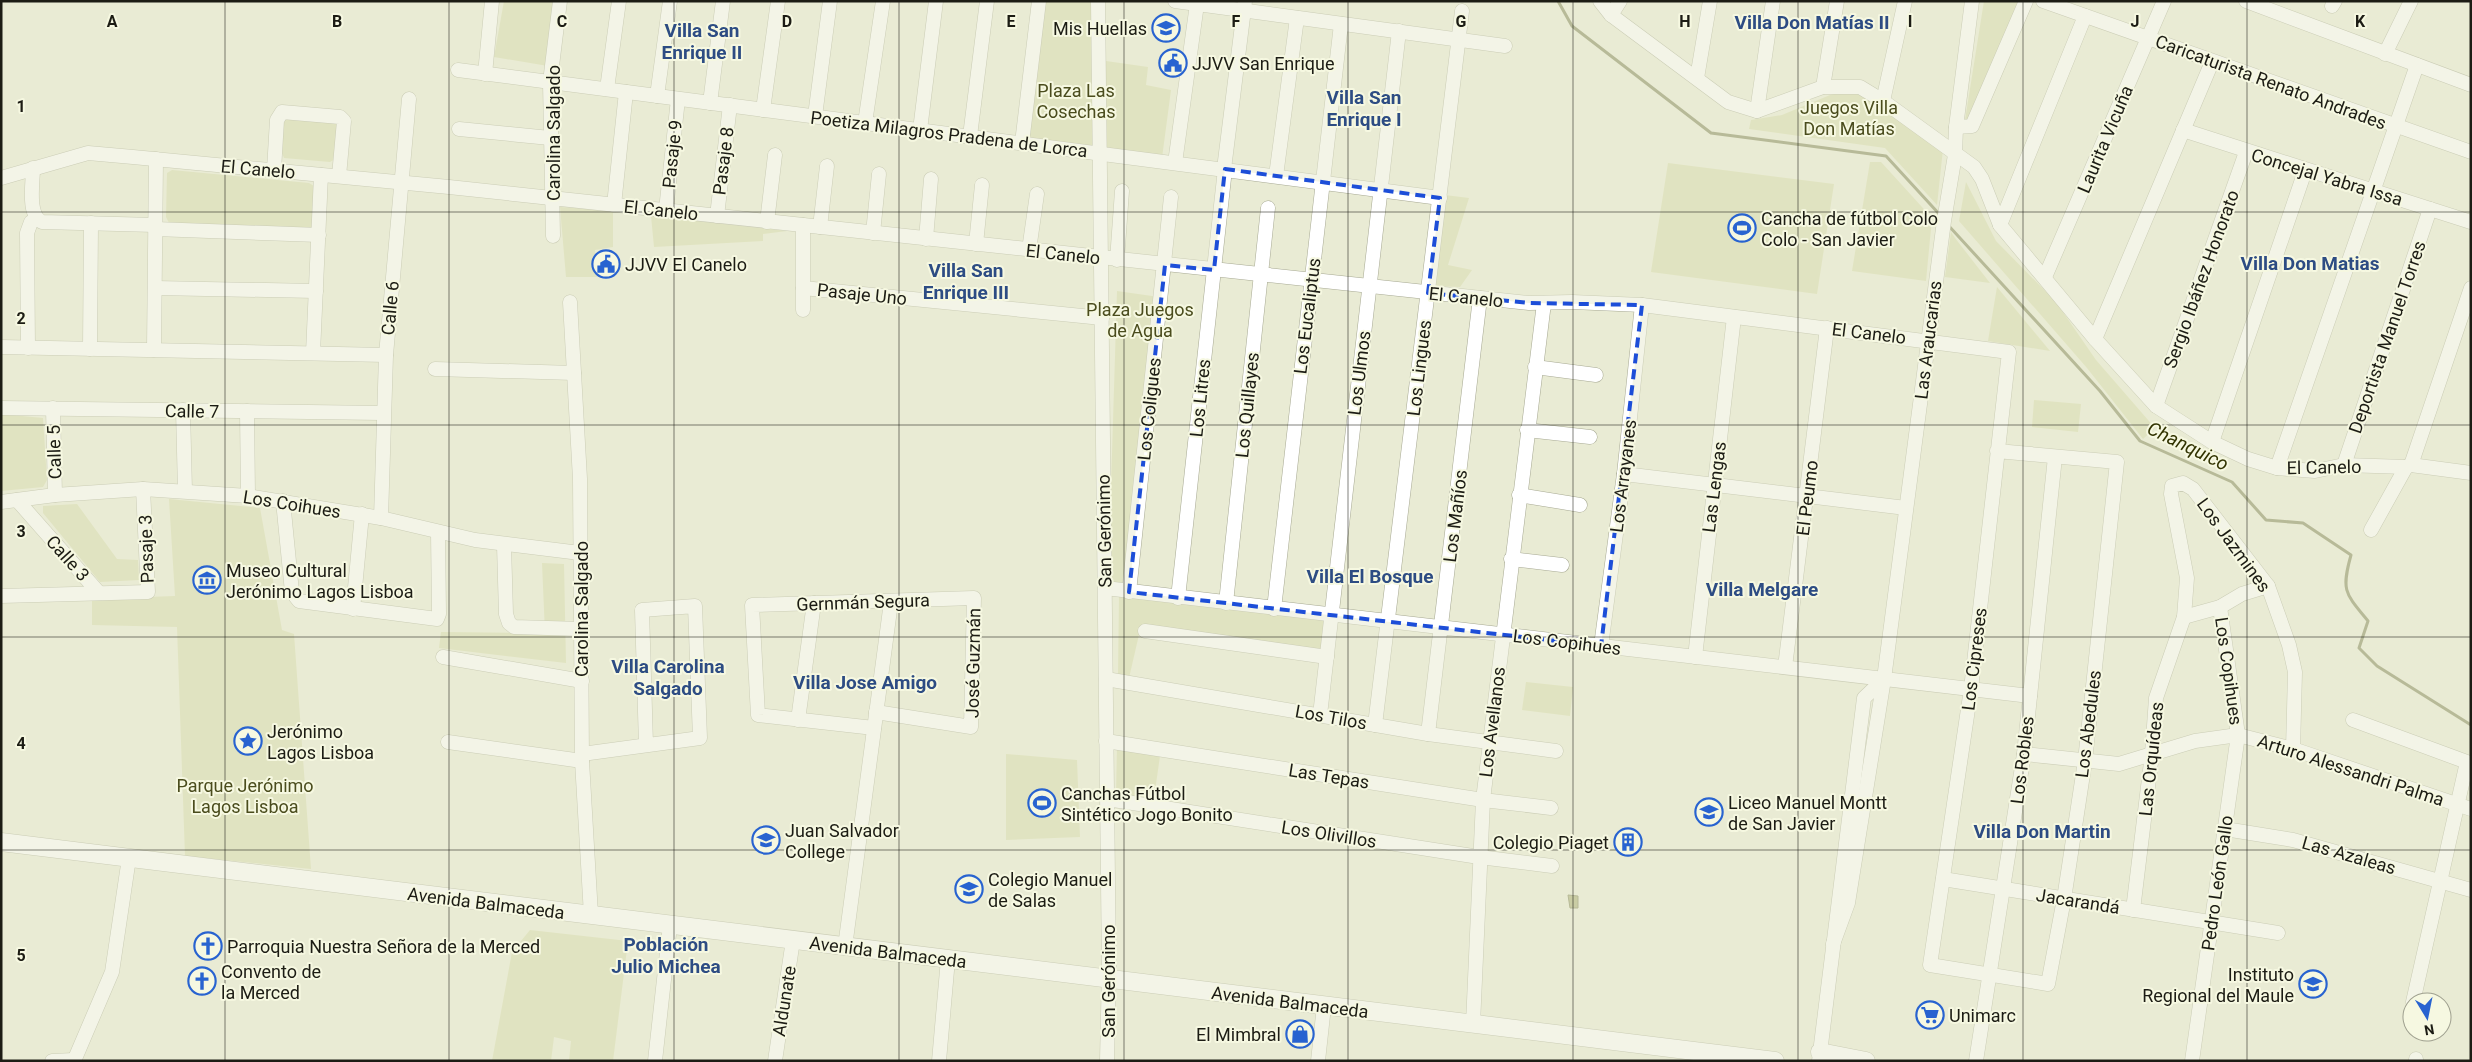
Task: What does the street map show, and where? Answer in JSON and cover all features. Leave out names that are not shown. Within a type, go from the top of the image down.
[{"type":"main road","name":"Avenida Balmaceda","points":[[1,842],[1775,1061]]},
{"type":"main road","points":[[1819,1056],[1866,1061]]},
{"type":"street","points":[[485,74],[492,1]]},
{"type":"street","name":"Carolina Salgado","points":[[553,236],[550,82],[560,1]]},
{"type":"street","points":[[607,89],[619,1]]},
{"type":"street","points":[[658,96],[670,1]]},
{"type":"street","points":[[710,102],[722,1]]},
{"type":"street","points":[[763,110],[778,1]]},
{"type":"street","points":[[815,116],[830,1]]},
{"type":"street","points":[[865,123],[883,1]]},
{"type":"street","points":[[920,130],[936,1]]},
{"type":"street","points":[[970,136],[987,1]]},
{"type":"street","points":[[1022,143],[1039,1]]},
{"type":"street","name":"San Gerónimo","points":[[1098,1],[1106,679],[1107,1061]]},
{"type":"street","points":[[1175,1],[1244,6],[1297,18],[1505,46]]},
{"type":"street","points":[[1600,1],[1611,14],[1728,102],[1757,111],[1773,1]]},
{"type":"street","points":[[1611,14],[1620,1]]},
{"type":"street","points":[[1697,78],[1710,1]]},
{"type":"street","points":[[1823,87],[1837,1]]},
{"type":"street","points":[[1883,101],[1905,1]]},
{"type":"street","name":"Las Araucarias","points":[[1884,679],[1942,233],[1955,155],[1956,127],[1972,1]]},
{"type":"street","points":[[1956,127],[1972,126],[2026,1]]},
{"type":"street","name":"Caricaturista Renato Andrades","points":[[2043,1],[2395,127],[2471,152]]},
{"type":"street","name":"Laurita Vicuña","points":[[2045,277],[2164,1]]},
{"type":"street","points":[[2246,1],[2471,86]]},
{"type":"street","points":[[2385,54],[2411,1]]},
{"type":"street","points":[[1176,163],[1197,4]]},
{"type":"street","name":"Los Litres","points":[[1178,598],[1224,169],[1244,6]]},
{"type":"street","name":"Los Lingues","points":[[1375,725],[1462,11]]},
{"type":"street","points":[[2000,225],[2085,16]]},
{"type":"street","points":[[1276,176],[1297,18]]},
{"type":"street","name":"Los Eucaliptus","points":[[1274,608],[1341,24]]},
{"type":"street","name":"Los Ulmos","points":[[1320,715],[1398,31]]},
{"type":"street","points":[[2095,339],[2212,62]]},
{"type":"street","points":[[2277,468],[2416,65]]},
{"type":"street","name":"Poetiza Milagros Pradena de Lorca","points":[[458,70],[1440,198]]},
{"type":"street","name":"El Canelo","points":[[1757,111],[1823,87],[1860,87],[1883,101],[1955,155],[1968,162],[1979,173],[2000,225],[2095,339],[2156,406],[2212,442],[2277,468],[2315,471],[2344,465],[2409,466],[2471,473]]},
{"type":"street","points":[[614,205],[626,92]]},
{"type":"street","name":"Pasaje 9","points":[[666,210],[678,98]]},
{"type":"street","name":"Calle 6","points":[[381,518],[382,413],[409,99]]},
{"type":"street","name":"Pasaje 8","points":[[717,216],[730,105]]},
{"type":"street","points":[[274,170],[276,120],[282,112],[340,117],[344,121],[339,176]]},
{"type":"street","points":[[459,129],[550,138]]},
{"type":"street","name":"Concejal Yabra Issa","points":[[2183,130],[2305,171],[2471,222]]},
{"type":"street","name":"Sergio Ibáñez Honorato","points":[[2156,406],[2246,152]]},
{"type":"street","name":"El Canelo","points":[[1,178],[88,153],[401,182],[1428,293],[1544,303],[1642,306],[2009,352]]},
{"type":"street","points":[[767,222],[775,155]]},
{"type":"street","points":[[154,350],[156,159]]},
{"type":"street","points":[[820,227],[827,166]]},
{"type":"street","points":[[33,168],[33,212],[37,219],[42,222],[318,235]]},
{"type":"street","points":[[2212,442],[2305,171]]},
{"type":"street","points":[[873,233],[879,174]]},
{"type":"street","points":[[313,353],[321,175]]},
{"type":"street","points":[[926,239],[931,179]]},
{"type":"street","points":[[976,244],[982,185]]},
{"type":"street","points":[[1117,260],[1122,191]]},
{"type":"street","points":[[1029,250],[1037,194]]},
{"type":"street","name":"Los Coligues","points":[[1129,592],[1171,197]]},
{"type":"street","name":"Los Quillayes","points":[[1226,603],[1268,208]]},
{"type":"street","name":"Deportista Manuel Torres","points":[[2344,465],[2430,209]]},
{"type":"street","points":[[28,348],[27,233],[31,222],[37,219]]},
{"type":"street","points":[[90,349],[91,223]]},
{"type":"street","name":"Pasaje Uno","points":[[803,225],[803,288],[1102,318]]},
{"type":"street","points":[[154,288],[316,291]]},
{"type":"street","points":[[803,288],[803,310]]},
{"type":"street","points":[[2370,530],[2409,466],[2471,288]]},
{"type":"street","name":"Los Mañíos","points":[[1428,734],[1480,298]]},
{"type":"street","name":"Carolina Salgado","points":[[570,302],[580,479],[582,757],[591,915]]},
{"type":"street","name":"Los Avellanos","points":[[1473,1024],[1483,800],[1544,303]]},
{"type":"street","name":"Los Arrayanes","points":[[1601,646],[1624,474],[1642,306]]},
{"type":"street","name":"Las Lengas","points":[[1694,657],[1734,317]]},
{"type":"street","name":"El Peumo","points":[[1785,667],[1828,328]]},
{"type":"street","points":[[1,347],[386,355]]},
{"type":"street","name":"Los Cipreses","points":[[1989,975],[1930,965],[1971,689],[2009,352]]},
{"type":"street","points":[[1536,367],[1596,375]]},
{"type":"street","points":[[435,369],[574,373]]},
{"type":"street","name":"Calle 7","points":[[1,408],[382,413]]},
{"type":"street","name":"Calle 5","points":[[52,408],[55,495]]},
{"type":"street","points":[[183,410],[185,490]]},
{"type":"street","points":[[247,411],[248,496]]},
{"type":"street","points":[[1528,430],[1590,437]]},
{"type":"street","points":[[1997,452],[2055,457]]},
{"type":"street","name":"Los Abedules","points":[[1989,975],[2048,984],[2064,899],[2085,761],[2117,462],[2055,457]]},
{"type":"street","name":"Los Robles","points":[[1976,1061],[2005,889],[2024,754],[2055,457]]},
{"type":"street","points":[[1624,474],[1715,483],[1906,508]]},
{"type":"street","name":"Las Orquídeas","points":[[2133,910],[2152,754],[2156,698],[2184,617],[2187,578],[2171,494],[2172,486],[2183,483],[2193,489]]},
{"type":"street","name":"Los Coihues","points":[[1,502],[55,495],[143,489],[185,490],[283,501],[362,514],[504,545],[580,553]]},
{"type":"street","name":"Pasaje 3","points":[[99,593],[148,592],[143,489]]},
{"type":"street","name":"Los Jazmines","points":[[2193,489],[2268,586],[2289,645],[2295,672],[2293,749]]},
{"type":"street","points":[[1519,495],[1580,505]]},
{"type":"street","name":"Calle 3","points":[[18,500],[99,593]]},
{"type":"street","points":[[283,501],[292,592],[299,601],[437,619],[439,614],[438,532]]},
{"type":"street","points":[[353,609],[362,514]]},
{"type":"street","points":[[504,545],[506,614],[509,623],[514,627],[581,629]]},
{"type":"street","points":[[1511,560],[1562,565]]},
{"type":"street","points":[[2184,617],[2220,607],[2242,594],[2268,586]]},
{"type":"street","name":"Los Copihues","points":[[1105,588],[2030,696]]},
{"type":"street","points":[[1,596],[99,593]]},
{"type":"street","name":"Gernmán Segura","points":[[798,720],[758,715],[752,605],[974,598]]},
{"type":"street","name":"José Guzmán","points":[[876,712],[972,728],[974,598]]},
{"type":"street","points":[[846,947],[891,602]]},
{"type":"street","points":[[814,603],[798,720],[874,728]]},
{"type":"street","points":[[448,742],[582,757],[646,745],[700,738],[695,606],[642,610],[646,745]]},
{"type":"street","name":"Los Copihues","points":[[2220,607],[2238,735]]},
{"type":"street","points":[[1145,631],[1327,657]]},
{"type":"street","points":[[443,657],[582,681]]},
{"type":"street","name":"Los Tilos","points":[[1106,679],[1490,744],[1556,751]]},
{"type":"street","points":[[1819,1056],[1864,698],[1884,679]]},
{"type":"street","points":[[2353,720],[2467,762],[2415,992]]},
{"type":"street","name":"Arturo Alessandri Palma","points":[[2024,754],[2119,764],[2195,741],[2238,735],[2293,749],[2471,809]]},
{"type":"street","name":"Pedro León Gallo","points":[[2192,1061],[2238,735]]},
{"type":"street","name":"Las Tepas","points":[[1106,741],[1483,800],[1551,808]]},
{"type":"street","name":"Los Olivillos","points":[[1107,799],[1479,857],[1552,866]]},
{"type":"street","name":"Las Azaleas","points":[[2225,829],[2293,840],[2471,890]]},
{"type":"street","points":[[52,1061],[74,1060],[112,972],[129,858]]},
{"type":"street","name":"Jacarandá","points":[[1943,880],[2278,933]]},
{"type":"street","points":[[655,1061],[670,925]]},
{"type":"street","name":"Aldunate","points":[[775,1061],[793,940]]},
{"type":"street","points":[[939,1061],[948,960]]},
{"type":"street","points":[[1318,1061],[1324,1006]]},
{"type":"highlighted area","points":[[1225,169],[1440,198],[1428,293],[1529,303],[1642,305],[1601,646],[1129,592],[1165,265],[1214,270]]},
{"type":"green space","points":[[504,1],[559,1],[548,66],[494,57]]},
{"type":"green space","name":"Plaza Las Cosechas","points":[[1042,1],[1092,1],[1092,59],[1148,67],[1146,85],[1171,90],[1162,158],[1027,138]]},
{"type":"green space","points":[[1984,1],[2020,1],[1971,120],[1965,120]]},
{"type":"green space","name":"Juegos Villa Don Matías","points":[[1847,91],[1860,94],[1943,149],[1937,205],[1885,148],[1749,129],[1751,120],[1782,115],[1830,95]]},
{"type":"green space","points":[[287,118],[335,123],[338,127],[335,159],[330,162],[284,158],[281,148],[281,137],[282,126]]},
{"type":"green space","points":[[1870,162],[1881,162],[1932,218],[1926,281],[1852,271]]},
{"type":"green space","name":"Cancha de fútbol Colo Colo - San Javier","points":[[1668,163],[1834,184],[1817,294],[1651,272]]},
{"type":"green space","points":[[172,170],[309,183],[314,186],[312,228],[308,230],[169,223],[166,217],[167,173]]},
{"type":"green space","points":[[1966,182],[1996,241],[2056,302],[2096,360],[2155,428],[2143,439],[2087,368],[1959,221]]},
{"type":"green space","points":[[1445,195],[1469,198],[1448,265],[1472,270],[1460,287],[1434,286]]},
{"type":"green space","points":[[560,207],[613,211],[613,247],[595,250],[597,277],[566,277]]},
{"type":"green space","points":[[651,216],[787,231],[763,234],[763,241],[654,247]]},
{"type":"green space","points":[[1951,232],[1955,238],[1990,283],[1945,277]]},
{"type":"green space","points":[[1997,287],[2050,351],[1988,341]]},
{"type":"green space","name":"Plaza Juegos de Agua","points":[[1117,291],[1166,298],[1131,586],[1108,584]]},
{"type":"green space","points":[[2034,400],[2081,404],[2078,432],[2032,427]]},
{"type":"green space","points":[[1,414],[43,418],[47,480],[43,487],[1,491]]},
{"type":"green space","name":"Parque Jerónimo Lagos Lisboa","points":[[169,499],[260,508],[282,630],[294,634],[311,869],[185,856],[177,627],[92,625],[92,599],[175,596]]},
{"type":"green space","points":[[77,504],[117,559],[138,560],[139,580],[100,582],[43,513],[43,506]]},
{"type":"green space","points":[[542,563],[564,564],[566,663],[439,648],[441,632],[545,633]]},
{"type":"green space","points":[[1119,597],[1337,619],[1330,655],[1141,626],[1129,678],[1118,676]]},
{"type":"green space","points":[[1526,682],[1573,687],[1570,716],[1522,710]]},
{"type":"green space","points":[[1117,747],[1160,756],[1154,798],[1116,794]]},
{"type":"green space","name":"Canchas Fútbol Sintético Jogo Bonito","points":[[1006,754],[1077,760],[1080,837],[1006,840]]},
{"type":"green space","points":[[530,930],[628,941],[613,1061],[569,1061],[571,1041],[554,1037],[551,1061],[492,1061],[512,952]]},
{"type":"shaded area","points":[[1568,895],[1578,896],[1578,908],[1570,908]]},
{"type":"waterway","points":[[1558,1],[1572,26],[1711,133],[1886,156],[1941,216]]},
{"type":"waterway","name":"Chanquico","points":[[1948,225],[2100,391],[2140,441],[2232,482],[2266,520],[2303,523],[2351,555],[2346,577],[2347,591],[2354,604],[2368,621],[2359,648],[2377,666],[2471,725]]},
{"type":"place","name":"Mis Huellas","points":[[1166,28]]},
{"type":"place","name":"JJVV San Enrique","points":[[1173,63]]},
{"type":"place","name":"Cancha de fútbol Colo Colo - San Javier","points":[[1742,228]]},
{"type":"place","name":"JJVV El Canelo","points":[[606,264]]},
{"type":"place","name":"Museo Cultural Jerónimo Lagos Lisboa","points":[[207,580]]},
{"type":"place","name":"Jerónimo Lagos Lisboa","points":[[248,741]]},
{"type":"place","name":"Canchas Fútbol Sintético Jogo Bonito","points":[[1042,803]]},
{"type":"place","name":"Liceo Manuel Montt de San Javier","points":[[1709,812]]},
{"type":"place","name":"Juan Salvador College","points":[[766,840]]},
{"type":"place","name":"Colegio Piaget","points":[[1628,842]]},
{"type":"place","name":"Colegio Manuel de Salas","points":[[969,889]]},
{"type":"place","name":"Parroquia Nuestra Señora de la Merced","points":[[208,946]]},
{"type":"place","name":"Convento de la Merced","points":[[202,981]]},
{"type":"place","name":"Instituto Regional del Maule","points":[[2313,984]]},
{"type":"place","name":"Unimarc","points":[[1930,1015]]},
{"type":"place","name":"El Mimbral","points":[[1300,1034]]},
{"type":"district","name":"Villa Don Matías II","points":[[1812,22]]},
{"type":"district","name":"Villa San Enrique II","points":[[702,41]]},
{"type":"district","name":"Villa San Enrique I","points":[[1364,108]]},
{"type":"district","name":"Villa Don Matias","points":[[2310,263]]},
{"type":"district","name":"Villa San Enrique III","points":[[966,281]]},
{"type":"district","name":"Villa El Bosque","points":[[1370,576]]},
{"type":"district","name":"Villa Melgare","points":[[1762,589]]},
{"type":"district","name":"Villa Carolina Salgado","points":[[668,677]]},
{"type":"district","name":"Villa Jose Amigo","points":[[865,682]]},
{"type":"district","name":"Villa Don Martin","points":[[2042,831]]},
{"type":"district","name":"Población Julio Michea","points":[[666,955]]}]
